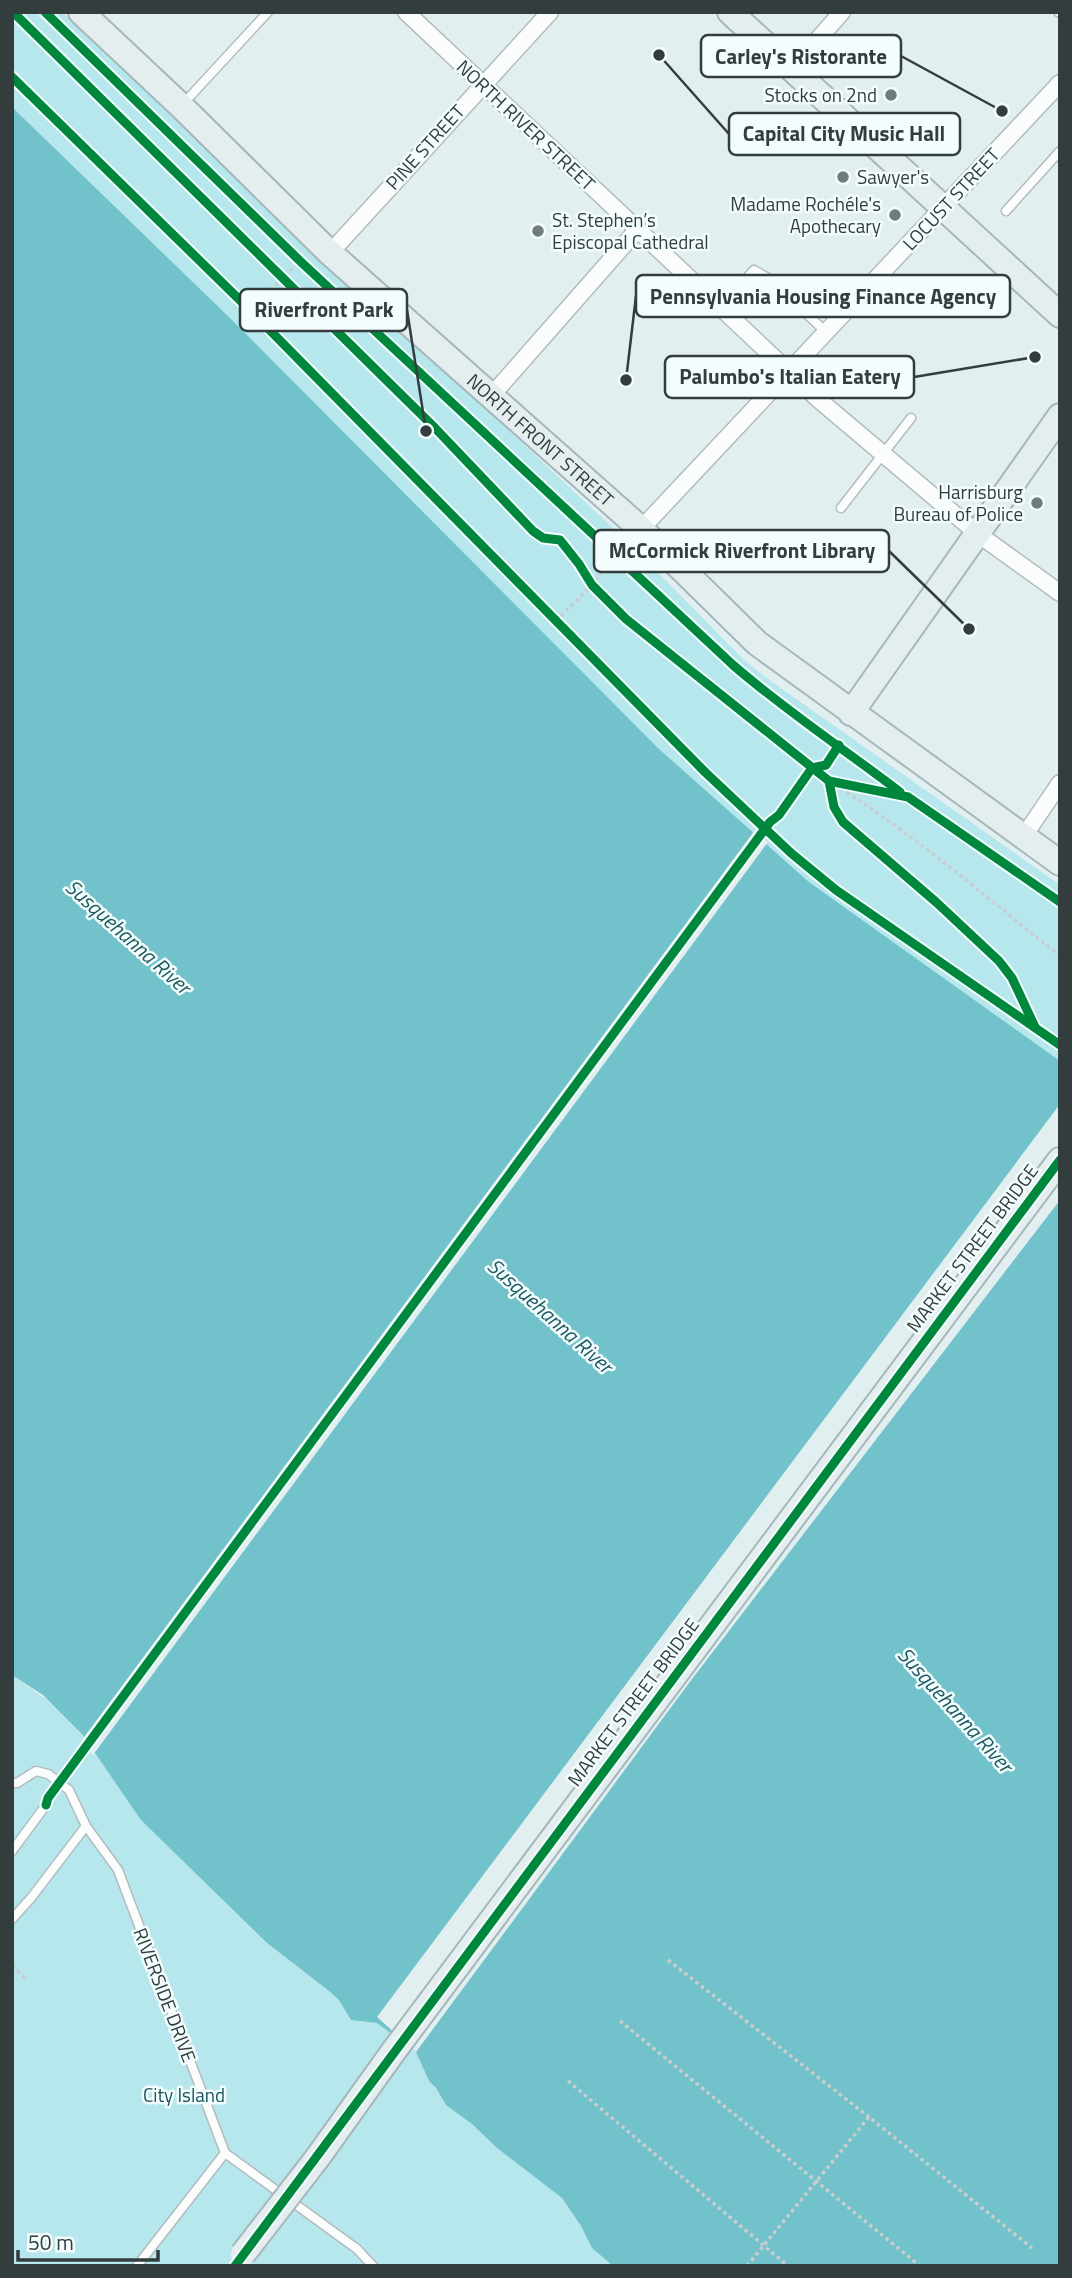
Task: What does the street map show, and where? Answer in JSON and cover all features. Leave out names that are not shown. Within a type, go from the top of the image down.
[{"type":"main road","name":"NORTH FRONT STREET","points":[[81,12],[330,253],[640,529],[757,643],[1060,863]]},
{"type":"main road","points":[[730,12],[942,209],[1060,314]]},
{"type":"main road","points":[[851,713],[1060,415]]},
{"type":"main road","name":"MARKET STREET BRIDGE","points":[[239,2260],[318,2158],[393,2052],[1060,1160]]},
{"type":"street","name":"NORTH RIVER STREET","points":[[406,12],[720,307],[883,455],[978,534],[1060,593]]},
{"type":"street","name":"PINE STREET","points":[[330,253],[550,12]]},
{"type":"street","points":[[791,70],[842,12]]},
{"type":"street","name":"LOCUST STREET","points":[[640,529],[942,209],[1057,93]]},
{"type":"street","points":[[492,396],[638,229]]},
{"type":"street","points":[[1024,836],[1060,783]]},
{"type":"lane","points":[[181,106],[268,12]]},
{"type":"lane","points":[[1006,211],[1060,151]]},
{"type":"lane","points":[[720,307],[754,270],[768,278],[826,331]]},
{"type":"lane","points":[[841,508],[911,418]]},
{"type":"lane","name":"RIVERSIDE DRIVE","points":[[12,1783],[17,1783],[36,1770],[48,1774],[69,1790],[86,1826],[118,1870],[225,2153]]},
{"type":"lane","points":[[12,1851],[46,1805]]},
{"type":"lane","points":[[12,1919],[86,1826]]},
{"type":"lane","points":[[137,2266],[225,2153],[357,2249],[373,2266]]},
{"type":"path","points":[[291,252],[310,270]]},
{"type":"path","points":[[250,310],[300,261]]},
{"type":"path","points":[[273,270],[292,288]]},
{"type":"path","points":[[241,301],[260,320]]},
{"type":"path","points":[[604,546],[623,563]]},
{"type":"path","points":[[547,612],[557,623],[592,585],[614,555]]},
{"type":"path","points":[[586,575],[600,594]]},
{"type":"path","points":[[821,775],[904,834],[1060,956]]},
{"type":"path","points":[[829,781],[862,788]]},
{"type":"path","points":[[829,781],[832,796]]},
{"type":"path","points":[[668,1960],[1032,2248]]},
{"type":"path","points":[[12,1966],[26,1979]]},
{"type":"path","points":[[620,2021],[919,2266]]},
{"type":"path","points":[[568,2081],[788,2266]]},
{"type":"path","points":[[747,2266],[869,2117]]},
{"type":"green space","points":[[12,12],[62,12],[630,544],[744,660],[1060,885],[1060,1061],[809,882],[659,749],[230,318],[12,107]]},
{"type":"green space","name":"City Island","points":[[12,1675],[54,1705],[83,1734],[221,1898],[267,1943],[339,2000],[351,2020],[377,2023],[416,2052],[429,2081],[446,2105],[562,2198],[592,2248],[613,2266],[12,2266]]},
{"type":"water","name":"Susquehanna River","points":[[12,107],[230,318],[659,749],[809,882],[1060,1061],[1060,2266],[613,2266],[592,2248],[562,2198],[446,2105],[429,2081],[416,2052],[377,2023],[351,2020],[339,2000],[267,1943],[141,1820],[82,1734],[43,1695],[12,1675]]},
{"type":"pier","points":[[755,830],[768,842],[93,1755],[82,1740]]},
{"type":"pier","points":[[1060,1104],[1060,1200],[689,1683],[416,2052],[377,2017]]},
{"type":"cycle path","points":[[13,12],[435,428],[533,531],[543,538],[560,540],[592,585],[626,619],[829,781],[908,797],[1060,902]]},
{"type":"cycle path","points":[[45,12],[300,261],[733,665],[900,792]]},
{"type":"cycle path","points":[[12,77],[250,310],[705,772],[791,853],[836,890],[1060,1045]]},
{"type":"cycle path","points":[[46,1805],[48,1798],[770,822],[779,815],[812,768],[826,765],[839,745]]},
{"type":"cycle path","points":[[829,781],[834,807],[843,822],[936,902],[999,961],[1012,978],[1035,1027]]},
{"type":"cycle path","points":[[235,2266],[1060,1160]]},
{"type":"place","name":"Capital City Music Hall","points":[[659,55]]},
{"type":"place","name":"Stocks on 2nd","points":[[891,95]]},
{"type":"place","name":"Carley's Ristorante","points":[[1002,111]]},
{"type":"place","name":"Sawyer's","points":[[843,177]]},
{"type":"place","name":"Madame Rochéle's Apothecary","points":[[895,215]]},
{"type":"place","name":"St. Stephen’s Episcopal Cathedral","points":[[538,231]]},
{"type":"place","name":"Palumbo's Italian Eatery","points":[[1035,357]]},
{"type":"place","name":"Pennsylvania Housing Finance Agency","points":[[626,380]]},
{"type":"place","name":"Riverfront Park","points":[[426,431]]},
{"type":"place","name":"Harrisburg Bureau of Police","points":[[1037,503]]},
{"type":"place","name":"McCormick Riverfront Library","points":[[969,629]]}]
